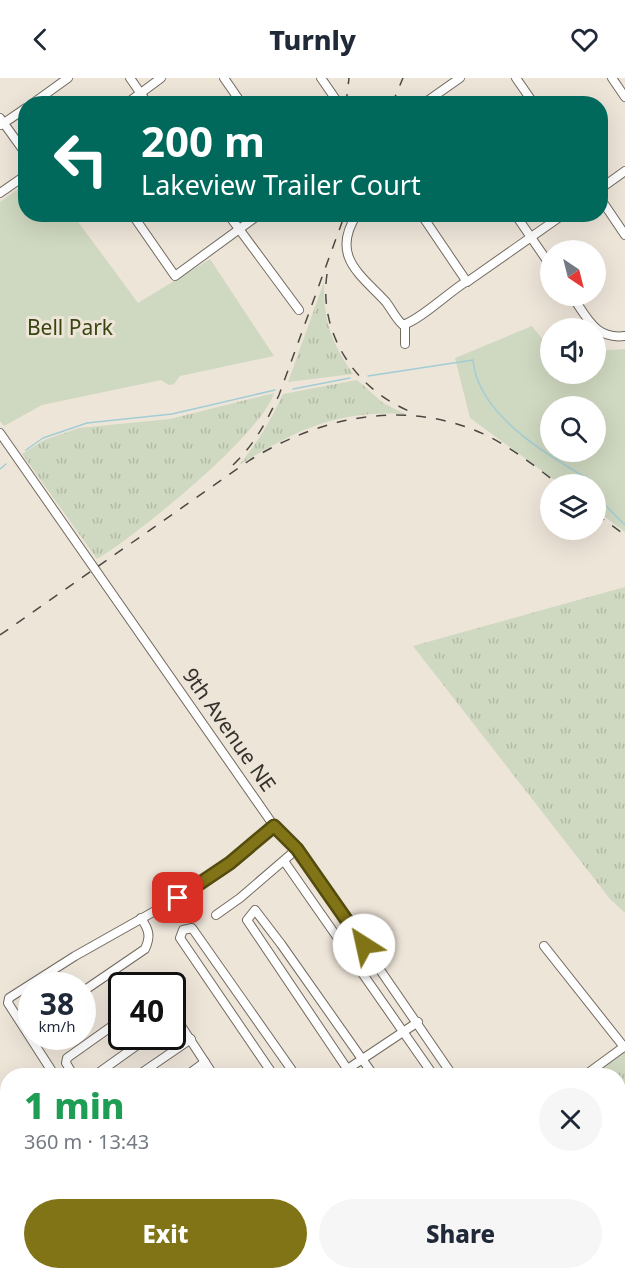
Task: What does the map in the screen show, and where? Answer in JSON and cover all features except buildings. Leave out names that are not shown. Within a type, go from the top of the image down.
[{"type":"street","points":[[43,96],[68,78]]},
{"type":"street","points":[[130,78],[142,96]]},
{"type":"street","points":[[136,96],[161,78]]},
{"type":"street","points":[[224,78],[236,96]]},
{"type":"street","points":[[321,78],[333,96]]},
{"type":"street","points":[[440,96],[460,78]]},
{"type":"street","points":[[516,78],[528,96]]},
{"type":"street","points":[[612,78],[625,97]]},
{"type":"street","points":[[18,112],[1,122],[18,143]]},
{"type":"street","points":[[608,183],[625,171]]},
{"type":"street","points":[[0,193],[18,181]]},
{"type":"street","points":[[608,210],[625,235]]},
{"type":"street","points":[[137,222],[174,276],[250,222]]},
{"type":"street","points":[[233,222],[299,310]]},
{"type":"street","points":[[353,222],[345,238],[347,253],[363,280],[385,302],[400,323],[405,324],[553,222]]},
{"type":"street","points":[[426,222],[467,281]]},
{"type":"street","points":[[521,222],[540,250]]},
{"type":"street","points":[[579,306],[602,334],[612,338],[625,336]]},
{"type":"street","points":[[405,324],[405,344]]},
{"type":"street","name":"9th Avenue NE","points":[[0,433],[274,826],[297,849],[448,1068]]},
{"type":"street","points":[[50,972],[178,898],[230,863],[274,826]]},
{"type":"street","points":[[216,915],[240,898],[297,849]]},
{"type":"street","points":[[284,861],[429,1068]]},
{"type":"street","points":[[346,1068],[247,920],[255,910],[368,1068]]},
{"type":"street","points":[[96,983],[146,950],[150,939],[149,930],[141,918]]},
{"type":"street","points":[[268,1068],[180,938],[183,930],[192,928],[290,1068]]},
{"type":"street","points":[[267,950],[279,941]]},
{"type":"street","points":[[544,946],[624,1047],[595,1068]]},
{"type":"street","points":[[213,987],[226,978]]},
{"type":"street","points":[[18,992],[9,998],[8,1003],[18,1015]]},
{"type":"street","points":[[354,1068],[418,1022]]},
{"type":"street","points":[[69,1068],[66,1063],[67,1058],[108,1029]]},
{"type":"street","points":[[186,1034],[209,1068]]},
{"type":"street","points":[[148,1068],[190,1039]]},
{"type":"street","points":[[41,1050],[51,1068]]},
{"type":"street","points":[[104,1068],[130,1050]]},
{"type":"street","points":[[197,1068],[205,1062]]},
{"type":"green space","name":"Bell Park","points":[[18,189],[18,222],[78,222],[138,303],[210,259],[274,356],[180,376],[174,384],[169,385],[161,380],[42,405],[4,426],[0,421],[0,202]]},
{"type":"green space","points":[[324,282],[325,309],[330,330],[353,374],[288,382]]},
{"type":"green space","points":[[532,326],[540,336],[540,384],[606,384],[606,350],[625,349],[625,532],[606,518],[606,474],[546,474],[470,418],[455,358]]},
{"type":"green space","points":[[357,380],[383,403],[405,414],[358,415],[337,419],[299,432],[239,465],[264,431],[283,394]]},
{"type":"green space","points":[[274,393],[265,411],[247,433],[196,483],[97,559],[22,454],[44,440],[79,428],[170,419]]},
{"type":"green space","points":[[625,587],[625,913],[610,899],[413,646]]},
{"type":"green space","points":[[625,1051],[625,1068],[602,1068]]},
{"type":"waterway","points":[[368,376],[473,360],[478,380],[488,399],[501,416],[536,446],[581,474]]},
{"type":"waterway","points":[[293,389],[350,378]]},
{"type":"waterway","points":[[26,450],[43,438],[87,423],[172,414],[275,390]]},
{"type":"waterway","points":[[0,469],[6,464]]},
{"type":"waterway","points":[[606,506],[625,525]]},
{"type":"railway","points":[[347,96],[349,78]]},
{"type":"railway","points":[[395,96],[403,78]]},
{"type":"railway","points":[[233,465],[259,432],[279,395],[342,222]]},
{"type":"railway","points":[[327,274],[326,297],[329,319],[346,359],[359,376],[376,391],[394,404],[414,413]]},
{"type":"railway","points":[[0,635],[250,460],[306,432],[335,423],[365,417],[395,415],[426,417],[456,424],[486,435],[545,474]]},
{"type":"railway","points":[[606,521],[625,535]]},
{"type":"route","points":[[178,898],[230,863],[274,826],[297,849],[364,945]]}]
